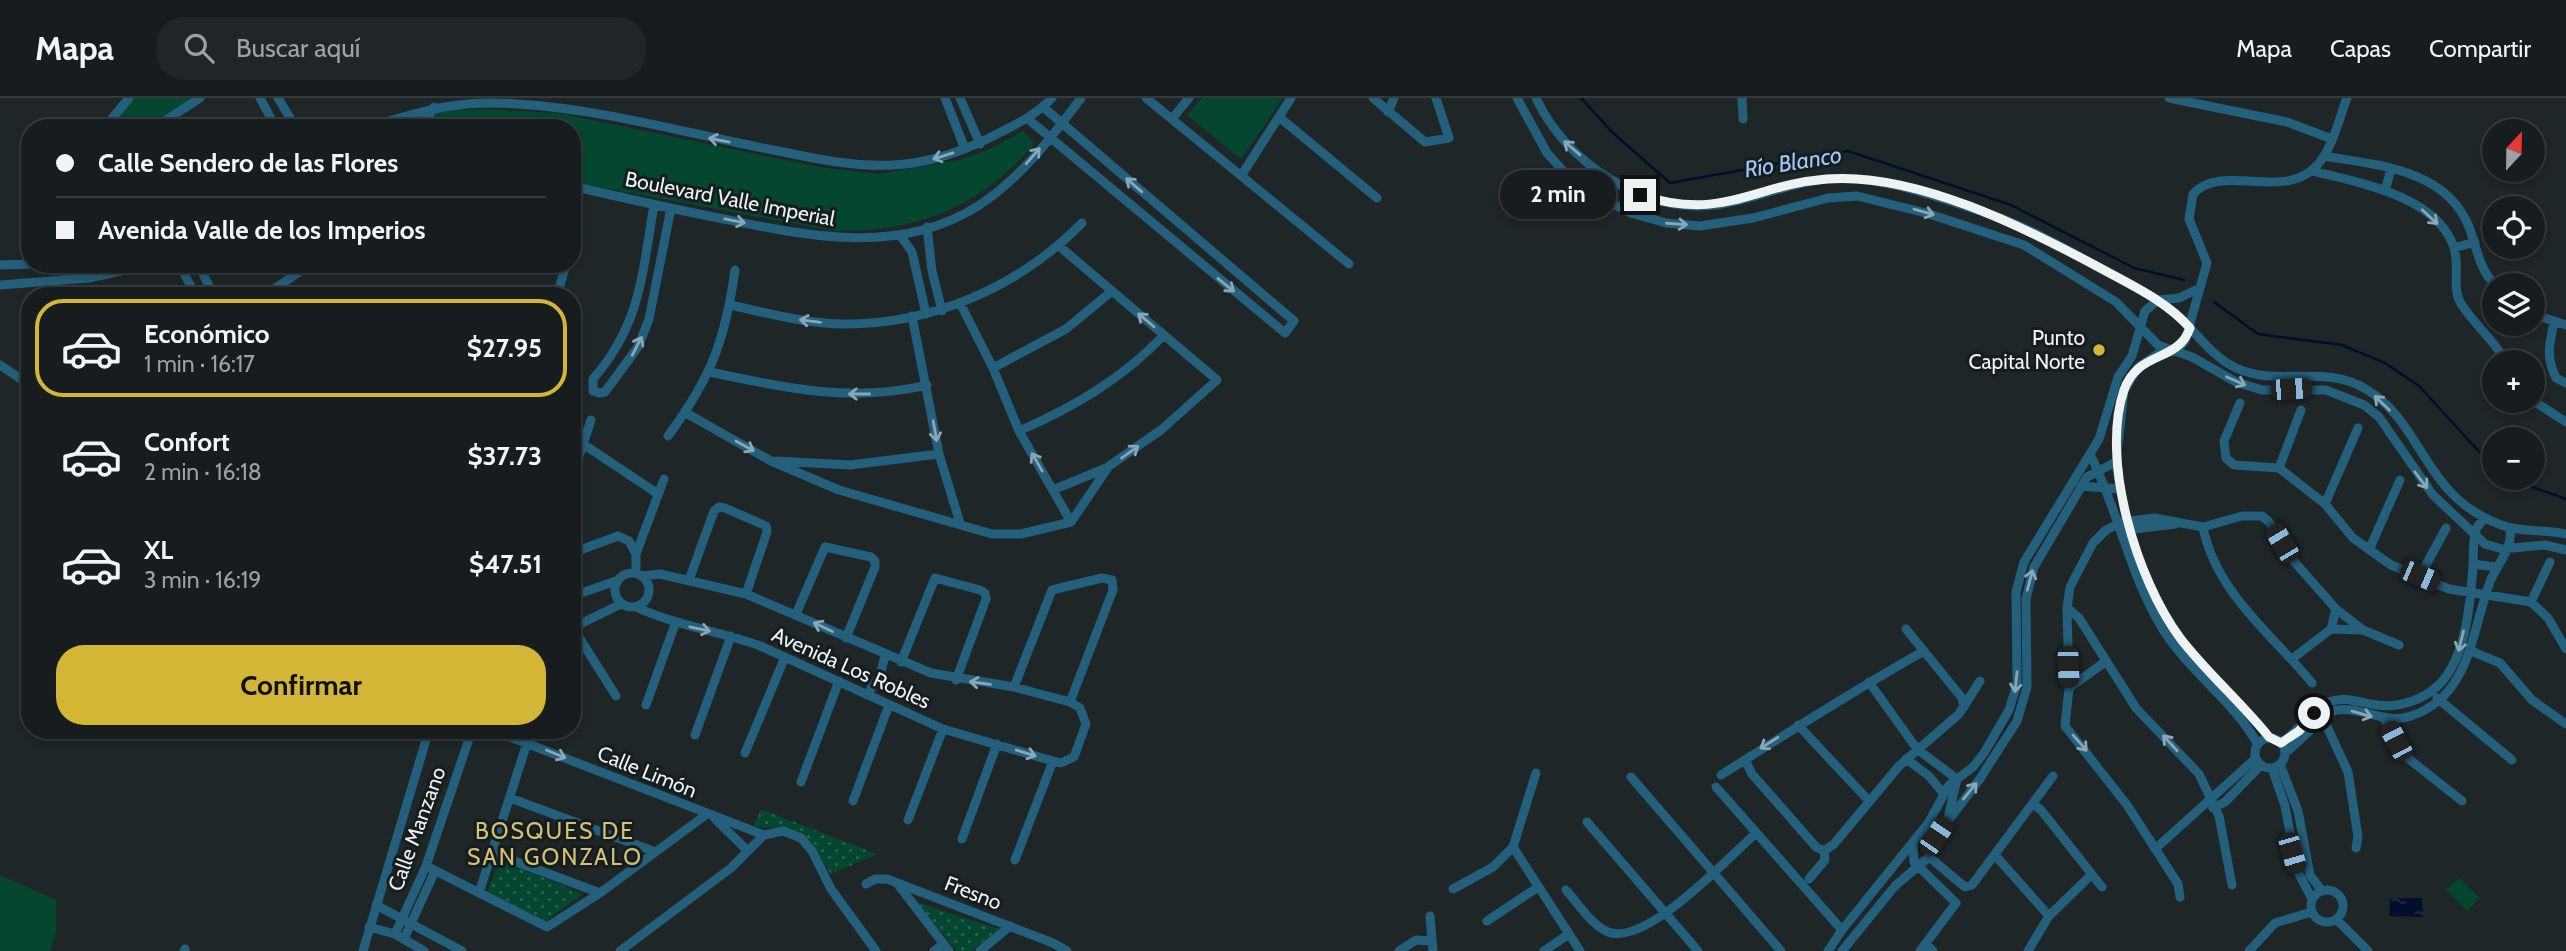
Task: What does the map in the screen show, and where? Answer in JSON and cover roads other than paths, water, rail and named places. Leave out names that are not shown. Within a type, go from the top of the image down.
[{"type":"street","points":[[112,119],[129,98]]},
{"type":"street","points":[[168,119],[200,98]]},
{"type":"street","points":[[260,98],[271,119]]},
{"type":"street","points":[[278,98],[291,119]]},
{"type":"street","points":[[945,98],[965,149]]},
{"type":"street","points":[[960,98],[980,144]]},
{"type":"street","points":[[405,119],[434,107],[474,102],[563,108],[820,159],[869,165],[931,159],[980,144],[1028,119],[1052,98]]},
{"type":"street","name":"Boulevard Valle Imperial","points":[[581,188],[816,237],[870,239],[900,235],[927,228],[977,206],[1019,172],[1081,98]]},
{"type":"street","points":[[1146,98],[1349,264]]},
{"type":"street","points":[[1172,119],[1189,98]]},
{"type":"street","points":[[1241,176],[1291,98]]},
{"type":"street","points":[[1373,98],[1425,142],[1449,138],[1436,98]]},
{"type":"street","points":[[1388,112],[1394,98]]},
{"type":"street","points":[[1536,98],[1562,139],[1612,179],[1640,195],[1671,205],[1700,206],[1749,199],[1825,179],[1859,179],[1892,185],[2007,219],[2158,300],[2205,345],[2235,368],[2257,374],[2325,374],[2370,391],[2388,407],[2443,486],[2461,503],[2510,528],[2566,534]]},
{"type":"street","points":[[1742,98],[1743,119]]},
{"type":"street","points":[[2169,98],[2287,122],[2332,139]]},
{"type":"street","points":[[2347,98],[2324,156],[2312,171],[2290,181],[2216,182],[2198,189],[2188,211],[2206,256],[2205,275],[2198,289],[2186,341],[2176,351],[2148,359],[2129,380],[2121,402],[2116,462],[2119,489],[2137,556],[2151,588],[2178,635],[2269,737],[2289,750],[2323,718],[2342,709],[2384,719],[2411,716],[2439,701],[2462,672],[2471,651],[2486,594],[2496,567],[2508,549],[2510,528]]},
{"type":"street","points":[[1520,99],[1546,153],[1566,174],[1591,193],[1631,213],[1665,223],[1700,226],[1753,218],[1828,198],[1857,196],[2024,245],[2116,302],[2158,345],[2247,386],[2262,390],[2326,390],[2364,405],[2379,417],[2433,495],[2474,536],[2490,546],[2508,549],[2545,545],[2566,550]]},
{"type":"street","points":[[427,119],[434,107]]},
{"type":"street","points":[[1028,119],[1285,333],[1294,321],[1043,107]]},
{"type":"street","points":[[954,121],[967,116]]},
{"type":"street","points":[[1279,117],[1377,198]]},
{"type":"street","points":[[1068,153],[1079,138]]},
{"type":"street","points":[[2324,156],[2424,178],[2442,190],[2467,221],[2484,273]]},
{"type":"street","points":[[2385,191],[2391,169]]},
{"type":"street","points":[[2312,171],[2385,191],[2409,201],[2428,214],[2454,248],[2459,299],[2498,350]]},
{"type":"street","points":[[1888,203],[1892,185]]},
{"type":"street","points":[[1749,199],[1753,218]]},
{"type":"street","points":[[654,205],[636,307],[622,342],[593,379],[591,385],[599,393],[605,392],[630,360],[645,331],[671,208]]},
{"type":"street","points":[[730,305],[810,321],[840,324],[873,323],[942,311],[1024,272],[1059,246],[1082,223]]},
{"type":"street","points":[[927,228],[932,271],[942,311]]},
{"type":"street","points":[[1173,242],[1185,230]]},
{"type":"street","points":[[900,235],[912,252],[926,314]]},
{"type":"street","points":[[2454,248],[2475,242]]},
{"type":"street","points":[[1053,490],[1109,466],[1161,430],[1217,380],[1059,246]]},
{"type":"street","points":[[0,265],[21,264]]},
{"type":"street","points":[[668,436],[710,372],[723,338],[735,270]]},
{"type":"street","points":[[89,273],[89,278]]},
{"type":"street","points":[[0,285],[89,278],[112,273]]},
{"type":"street","points":[[184,273],[191,286],[205,278]]},
{"type":"street","points":[[202,273],[210,287]]},
{"type":"street","points":[[282,287],[300,273]]},
{"type":"street","points":[[1828,951],[1930,822],[1943,793],[1973,767],[1984,752],[2013,700],[2017,684],[2015,612],[2018,578],[2032,545],[2099,439],[2118,377],[2134,350],[2138,326],[2145,311],[2158,300],[2179,298],[2198,289]]},
{"type":"street","points":[[993,368],[1066,329],[1112,291]]},
{"type":"street","points":[[961,303],[993,368],[1019,431],[1071,522]]},
{"type":"street","points":[[912,316],[939,454],[960,523]]},
{"type":"street","points":[[2545,319],[2566,325]]},
{"type":"street","points":[[2554,323],[2548,348],[2549,364],[2556,378],[2566,383]]},
{"type":"street","points":[[1019,431],[1087,398],[1141,359],[1164,335]]},
{"type":"street","points":[[0,365],[21,379]]},
{"type":"street","points":[[710,372],[798,390],[835,394],[900,391],[927,385]]},
{"type":"street","points":[[2240,403],[2224,441],[2226,458],[2234,465],[2279,468],[2325,504],[2353,538],[2391,565],[2449,589],[2531,601],[2548,618],[2566,649]]},
{"type":"street","points":[[2545,408],[2566,422]]},
{"type":"street","points":[[2279,468],[2301,410]]},
{"type":"street","points":[[685,412],[771,461],[839,490],[992,534],[1021,534],[1071,522],[1109,466]]},
{"type":"street","points":[[581,450],[591,420]]},
{"type":"street","points":[[2325,504],[2358,428]]},
{"type":"street","points":[[2099,439],[2112,440],[2119,445]]},
{"type":"street","points":[[583,444],[658,494]]},
{"type":"street","points":[[771,461],[850,465],[939,454]]},
{"type":"street","points":[[2090,454],[2143,594],[2162,628],[2181,657],[2242,721],[2257,743],[2258,762],[2217,808],[2201,809]]},
{"type":"street","points":[[1842,951],[1895,886],[1928,857],[1936,836],[1979,780],[2017,720],[2028,678],[2026,612],[2029,581],[2040,553],[2081,486],[2091,474],[2116,462]]},
{"type":"street","points":[[636,554],[664,479]]},
{"type":"street","points":[[2369,550],[2400,481]]},
{"type":"street","points":[[2081,486],[2119,489]]},
{"type":"street","points":[[689,580],[714,511],[719,507],[725,508],[766,526],[767,532],[746,594]]},
{"type":"street","points":[[2180,897],[2178,884],[2098,764],[2065,726],[2069,688],[2067,608],[2074,574],[2101,534],[2129,525],[2179,523],[2203,527],[2253,514],[2262,516],[2269,522],[2291,558],[2336,609],[2363,630],[2399,645]]},
{"type":"street","points":[[2312,899],[2322,891],[2334,892],[2343,902],[2342,914],[2337,920],[2322,922],[2312,912],[2312,899],[2297,870],[2276,766],[2283,747],[2329,702],[2344,699],[2393,706],[2431,692],[2446,676],[2455,660],[2470,591],[2474,536],[2479,523],[2486,518]]},
{"type":"street","points":[[2203,527],[2207,545],[2226,583],[2245,610],[2312,683]]},
{"type":"street","points":[[2420,576],[2446,528]]},
{"type":"street","points":[[581,550],[618,536],[629,541],[636,554],[639,574],[649,590],[645,601],[636,607],[621,604],[581,622]]},
{"type":"street","points":[[796,614],[825,547],[871,557],[876,561],[875,567],[846,638]]},
{"type":"street","points":[[2531,601],[2550,562]]},
{"type":"street","points":[[2473,565],[2496,567]]},
{"type":"street","points":[[581,593],[617,581],[627,573],[639,574]]},
{"type":"street","name":"Avenida Los Robles","points":[[639,574],[660,574],[746,594],[796,614],[885,656],[956,680],[1014,687],[1070,702]]},
{"type":"street","points":[[901,662],[935,578],[980,590],[985,593],[986,599],[956,680]]},
{"type":"street","points":[[1014,687],[1052,590],[1102,578],[1112,580],[1113,590],[1070,702],[1080,708],[1086,724],[1073,757],[1061,763],[1053,761],[1015,860]]},
{"type":"street","points":[[617,581],[615,593],[621,604]]},
{"type":"street","name":"Avenida Los Robles","points":[[636,607],[675,624],[731,636],[785,657],[943,729],[1053,761]]},
{"type":"street","points":[[2067,608],[2079,618],[2136,708],[2199,774],[2217,808],[2232,886]]},
{"type":"street","points":[[2292,659],[2331,629],[2336,609]]},
{"type":"street","points":[[646,705],[675,624]]},
{"type":"street","points":[[1906,629],[1962,698],[1964,707]]},
{"type":"street","points":[[2331,629],[2363,630]]},
{"type":"street","points":[[695,735],[731,636]]},
{"type":"street","points":[[581,639],[616,696]]},
{"type":"street","points":[[1721,775],[1746,762],[1751,754],[1798,725],[1924,651]]},
{"type":"street","points":[[2471,651],[2500,663],[2532,700],[2566,724]]},
{"type":"street","points":[[867,695],[880,675],[885,656]]},
{"type":"street","points":[[745,753],[785,657]]},
{"type":"street","points":[[2069,688],[2105,662]]},
{"type":"street","points":[[801,782],[839,681]]},
{"type":"street","points":[[1746,762],[1752,774],[1816,848],[1824,850],[1835,844],[1906,759],[1959,714],[1980,681]]},
{"type":"street","points":[[1869,682],[1917,749],[1957,779]]},
{"type":"street","points":[[2431,692],[2512,760]]},
{"type":"street","points":[[853,801],[889,705]]},
{"type":"street","points":[[2323,718],[2348,772],[2358,837],[2356,848]]},
{"type":"street","points":[[2384,719],[2409,759],[2462,802]]},
{"type":"street","points":[[1798,725],[1869,801]]},
{"type":"street","points":[[908,820],[943,729]]},
{"type":"street","points":[[2257,743],[2269,737]]},
{"type":"street","points":[[363,951],[426,739]]},
{"type":"street","name":"Calle Manzano","points":[[400,936],[468,739]]},
{"type":"street","name":"Calle Limón","points":[[516,739],[764,835],[783,831],[801,838],[812,851],[831,889],[876,951]]},
{"type":"street","points":[[479,893],[527,743]]},
{"type":"street","points":[[962,839],[997,744]]},
{"type":"street","points":[[1906,759],[1929,776],[1943,793]]},
{"type":"street","points":[[2155,849],[2211,797],[2258,762],[2276,766]]},
{"type":"street","points":[[1929,776],[1938,766]]},
{"type":"street","points":[[2276,766],[2298,811],[2310,875],[2322,891]]},
{"type":"street","points":[[1453,890],[1493,867],[1513,847],[1536,773]]},
{"type":"street","points":[[1928,857],[1965,887],[1970,887],[2034,806],[2053,776]]},
{"type":"street","points":[[1632,777],[1781,951]]},
{"type":"street","points":[[1948,820],[1957,779]]},
{"type":"street","points":[[1716,787],[1842,930]]},
{"type":"street","points":[[510,798],[653,851]]},
{"type":"street","points":[[2034,806],[2041,810],[2102,887]]},
{"type":"street","points":[[426,866],[547,927],[600,893],[653,851],[709,815]]},
{"type":"street","name":"Calle Limón","points":[[709,815],[748,851]]},
{"type":"street","points":[[1587,822],[1698,951]]},
{"type":"street","points":[[1566,890],[1599,927],[1609,933],[1619,935],[1636,931],[1665,913],[1756,833]]},
{"type":"street","points":[[620,951],[731,868],[764,835]]},
{"type":"street","points":[[1913,845],[1912,856],[1919,867],[1956,903],[1923,947],[1933,951]]},
{"type":"street","points":[[1513,847],[1580,951]]},
{"type":"street","points":[[1809,879],[1825,860],[1824,850]]},
{"type":"street","points":[[493,853],[600,893]]},
{"type":"street","points":[[1995,855],[2049,916]]},
{"type":"street","name":"Calle Manzano","points":[[407,919],[435,871]]},
{"type":"street","points":[[1939,885],[1948,874]]},
{"type":"street","points":[[2028,951],[2049,916],[2091,875]]},
{"type":"street","name":"Fresno","points":[[866,884],[879,878],[896,882],[1067,951]]},
{"type":"street","points":[[896,882],[946,947],[934,951]]},
{"type":"street","points":[[1487,921],[1538,887]]},
{"type":"street","points":[[376,905],[407,919],[462,951]]},
{"type":"street","points":[[2249,951],[2275,923],[2312,912]]},
{"type":"street","points":[[1399,951],[1416,940],[1432,946],[1430,916]]},
{"type":"street","points":[[2337,920],[2368,951]]},
{"type":"street","points":[[980,951],[1010,926]]},
{"type":"street","points":[[369,927],[400,936],[424,951]]},
{"type":"street","points":[[1544,951],[1569,934]]},
{"type":"street","points":[[366,940],[373,951]]},
{"type":"water","points":[[2422,898],[2423,917],[2389,916],[2390,899]]},
{"type":"waterway","name":"Río Blanco","points":[[1581,98],[1612,132],[1670,183],[1848,151],[2011,205],[2134,268],[2184,280]]},
{"type":"waterway","name":"Río Blanco","points":[[2214,302],[2258,334],[2342,345],[2385,363],[2419,386],[2482,455]]},
{"type":"waterway","name":"Río Blanco","points":[[2541,490],[2566,499]]},
{"type":"place","name":"Punto Capital Norte","points":[[2099,350]]},
{"type":"district","name":"BOSQUES DE SAN GONZALO","points":[[555,844]]}]
